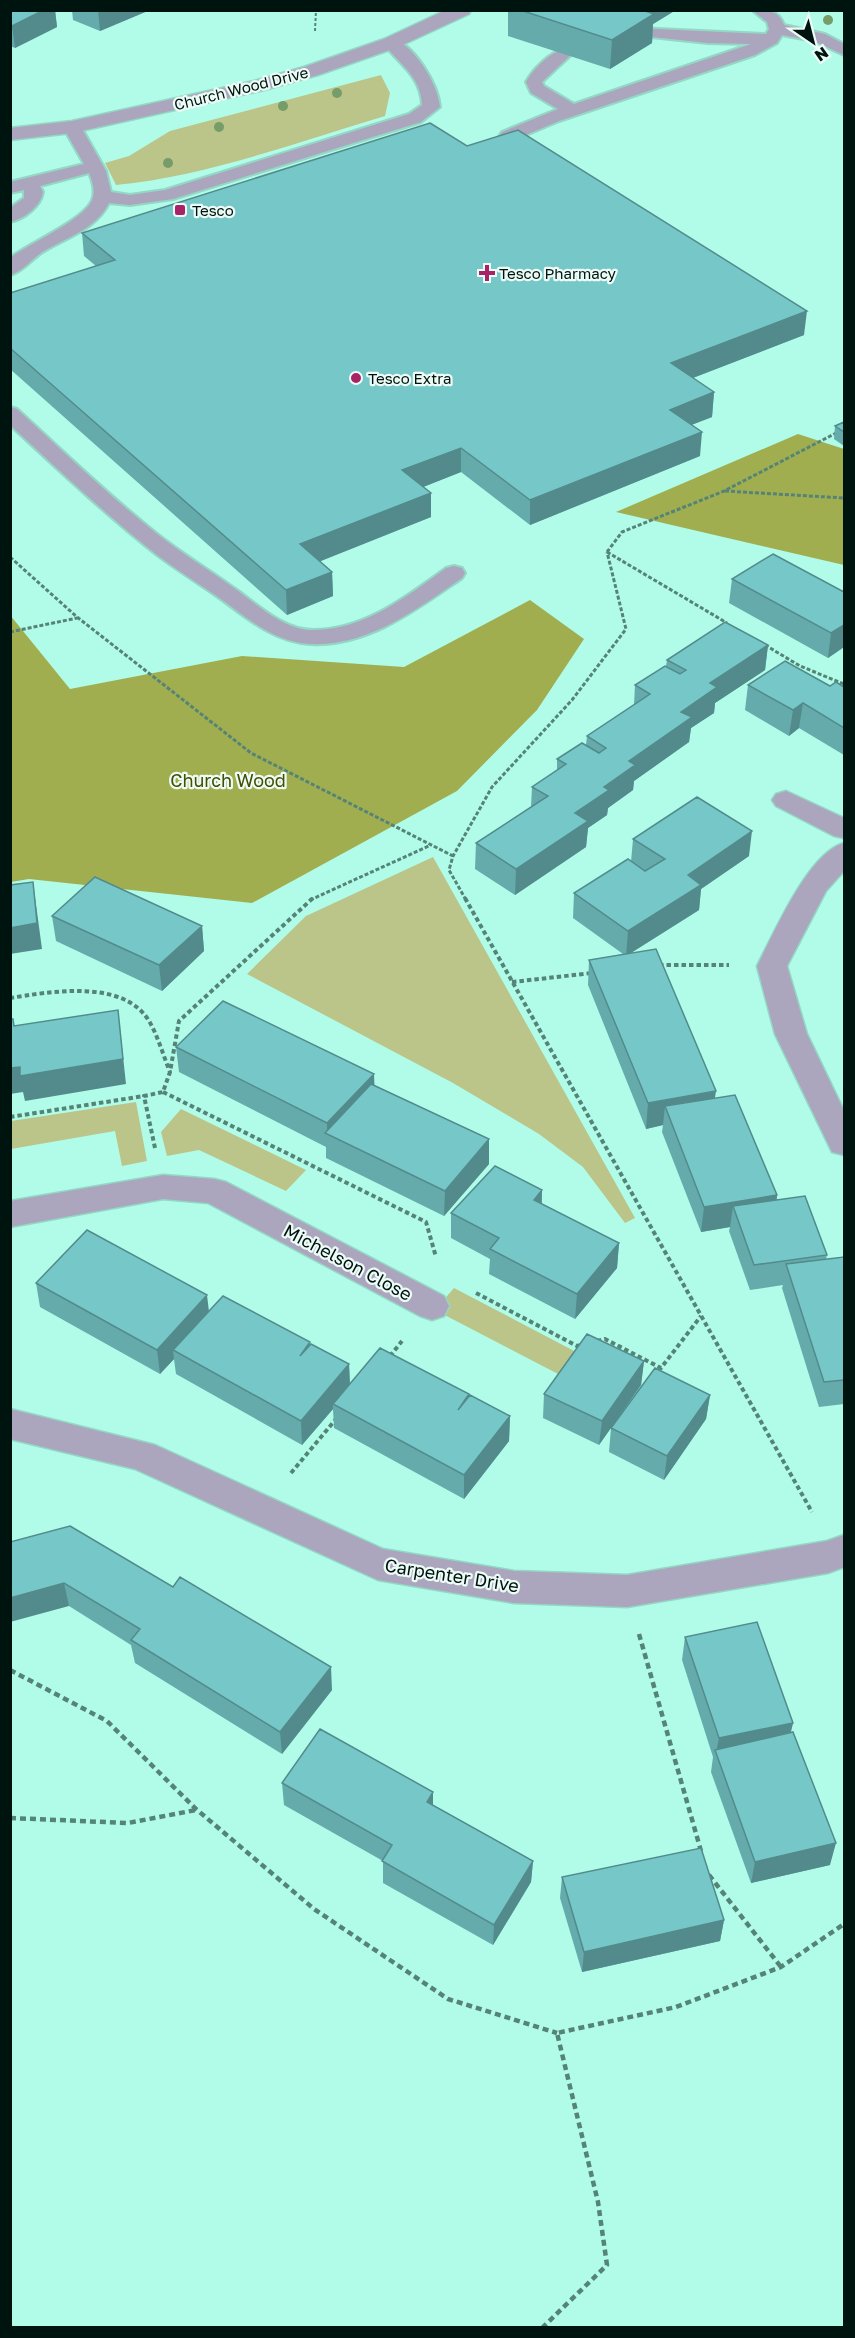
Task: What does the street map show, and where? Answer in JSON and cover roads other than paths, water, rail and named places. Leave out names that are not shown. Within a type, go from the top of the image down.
[{"type":"street","name":"Church Wood Drive","points":[[10,134],[72,127],[257,86],[311,71],[390,43],[462,10]]},
{"type":"street","points":[[786,800],[844,829]]},
{"type":"street","points":[[844,853],[814,886],[772,966],[791,1034],[844,1143]]},
{"type":"street","name":"Michelson Close","points":[[10,1214],[164,1187],[214,1191],[443,1294]]},
{"type":"street","name":"Carpenter Drive","points":[[10,1424],[142,1456],[378,1564],[514,1587],[627,1591],[689,1582],[836,1554]]},
{"type":"lane","points":[[760,10],[774,20],[774,34]]},
{"type":"lane","points":[[642,31],[708,38],[774,34],[819,37],[844,50]]},
{"type":"lane","points":[[510,155],[501,147],[508,136],[573,111],[750,51],[774,34]]},
{"type":"lane","points":[[103,197],[130,200],[167,195],[415,118],[431,107],[431,96],[416,66],[390,43]]},
{"type":"lane","points":[[564,54],[538,75],[534,82],[537,89],[573,111]]},
{"type":"lane","points":[[13,264],[38,247],[83,223],[103,197],[102,185],[72,127]]},
{"type":"lane","points":[[10,188],[93,167]]},
{"type":"lane","points":[[10,218],[33,201],[34,192],[30,184]]},
{"type":"lane","points":[[10,412],[168,553],[268,623],[289,633],[310,637],[335,635],[372,626],[398,612],[454,573]]},
{"type":"place","name":"Tesco","points":[[180,210]]},
{"type":"place","name":"Tesco Pharmacy","points":[[487,273]]},
{"type":"place","name":"Tesco Extra","points":[[356,378]]},
{"type":"park label","name":"Church Wood","points":[[228,780]]}]
